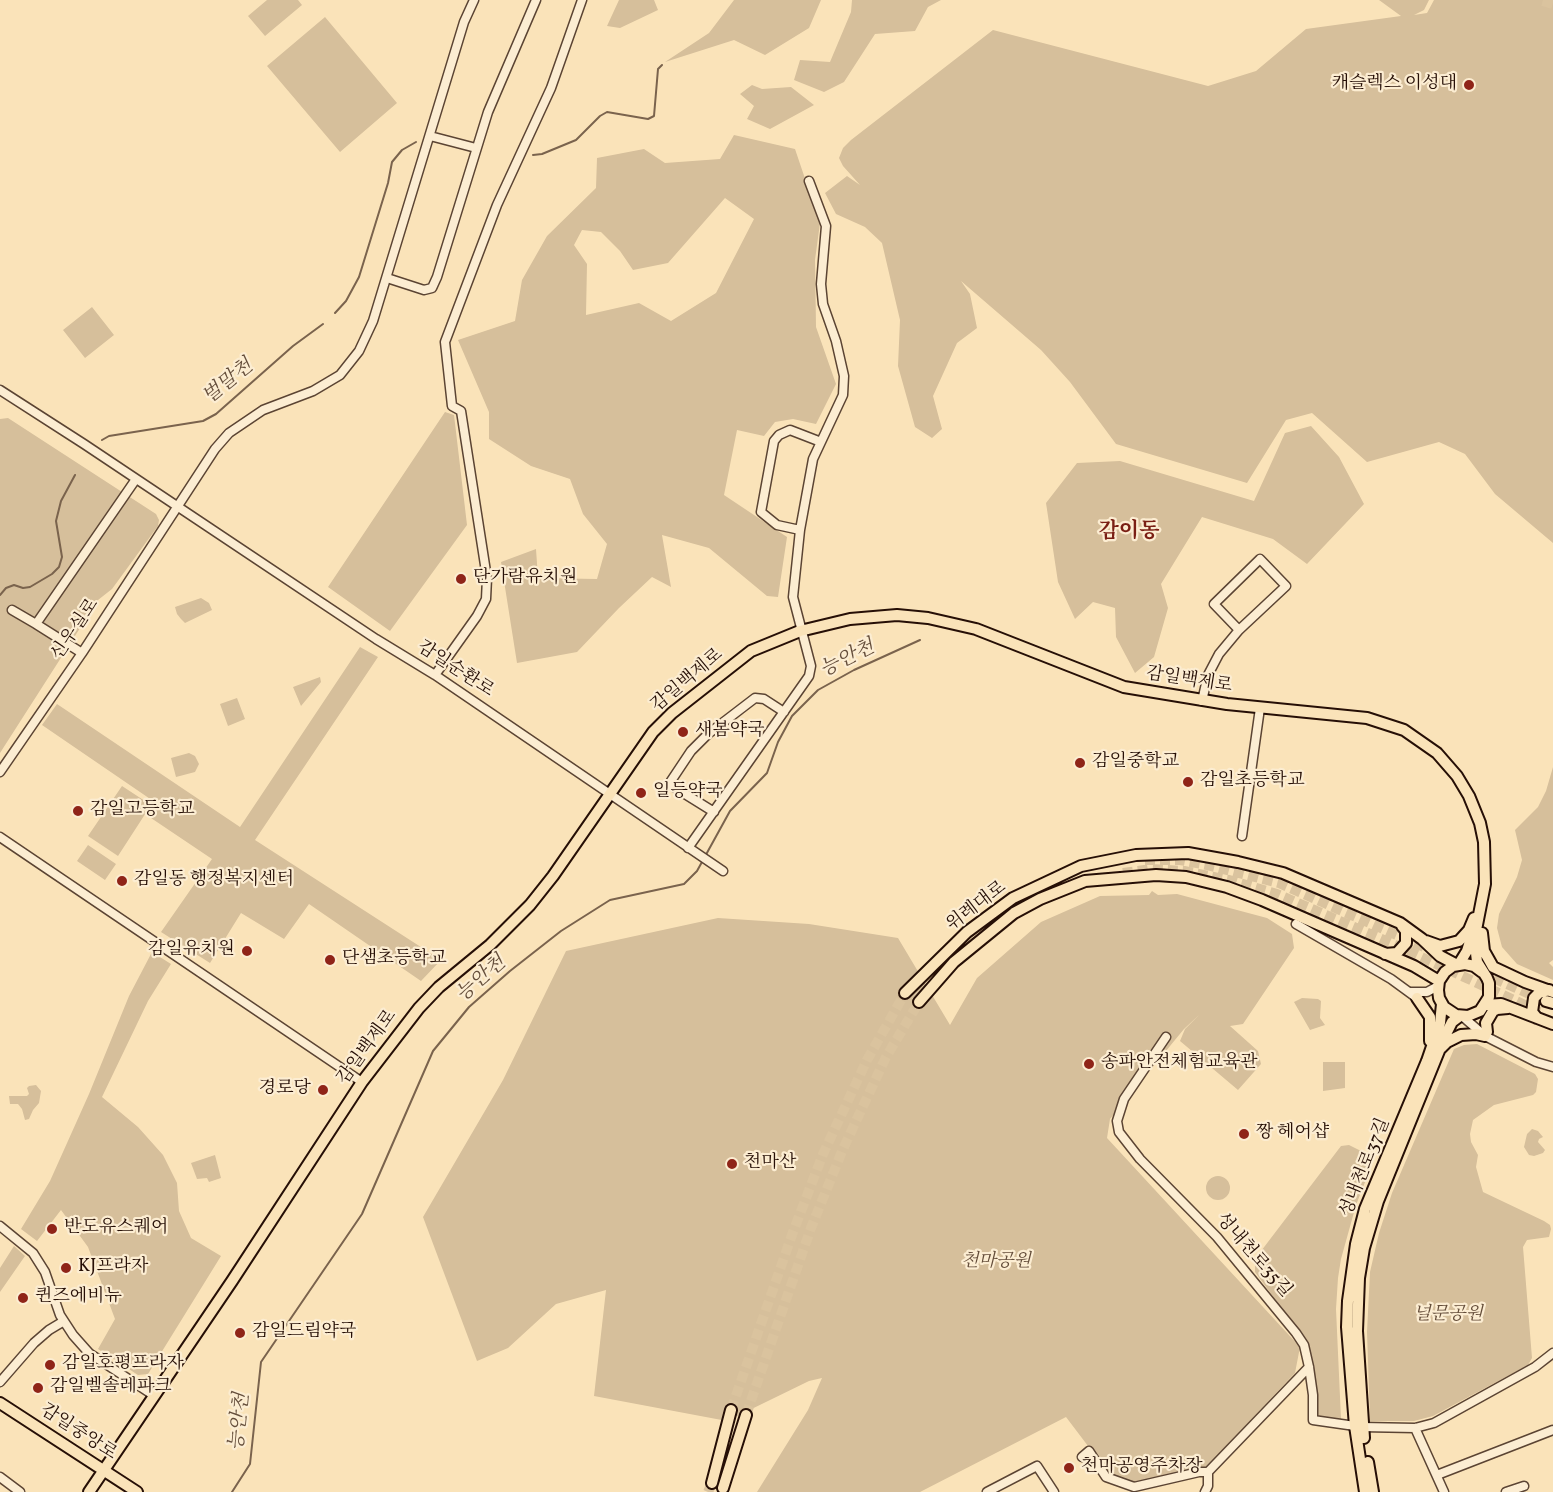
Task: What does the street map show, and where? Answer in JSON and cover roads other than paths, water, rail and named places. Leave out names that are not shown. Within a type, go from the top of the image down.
[{"type":"main road","name":"감일백제로","points":[[89,1492],[232,1281],[362,1082],[419,1008],[530,905],[553,876],[653,732],[672,713],[751,651],[800,631],[850,619],[897,615],[928,618],[976,629],[1124,687],[1202,701],[1367,718],[1404,730],[1437,753],[1457,776],[1480,823],[1484,842],[1485,884],[1476,930]]},
{"type":"main road","name":"위례대로","points":[[905,993],[968,932],[1013,898],[1081,866],[1136,855],[1188,853],[1283,873],[1400,923],[1422,939],[1440,957],[1457,965]]},
{"type":"main road","name":"위례대로","points":[[919,1002],[954,962],[1014,913],[1040,899],[1085,881],[1126,876],[1186,877],[1227,887],[1414,966],[1439,983]]},
{"type":"main road","points":[[1422,939],[1440,946],[1459,941],[1469,930],[1485,884]]},
{"type":"main road","points":[[1485,884],[1487,900],[1482,928],[1484,951],[1493,967],[1550,997]]},
{"type":"main road","points":[[1385,954],[1397,953],[1406,944],[1406,931],[1400,923]]},
{"type":"main road","points":[[1441,1003],[1439,983],[1445,972],[1463,960],[1476,930]]},
{"type":"main road","points":[[1476,930],[1476,962],[1484,973],[1490,992],[1483,1007],[1480,1022],[1488,1036]]},
{"type":"main road","points":[[1457,965],[1471,965],[1484,973],[1525,982]]},
{"type":"main road","points":[[1550,997],[1539,993],[1534,998],[1532,1012],[1544,1016],[1553,1024]]},
{"type":"main road","points":[[1414,995],[1441,1003],[1450,1012],[1461,1016],[1474,1014],[1483,1007],[1501,1004],[1518,1011]]},
{"type":"main road","points":[[1414,995],[1430,1017],[1431,1030],[1427,1061]]},
{"type":"main road","name":"성내천로37길","points":[[1395,1150],[1440,1023],[1441,1003]]},
{"type":"main road","points":[[1488,1036],[1486,1023],[1493,1011],[1505,1008],[1544,1016]]},
{"type":"main road","name":"성내천로37길","points":[[1365,1492],[1347,1327],[1351,1274],[1361,1221],[1450,1025],[1461,1016]]},
{"type":"main road","points":[[1439,1051],[1447,1042],[1461,1035],[1488,1036]]},
{"type":"main road","name":"감일중앙로","points":[[0,1403],[137,1492]]},
{"type":"main road","points":[[712,1483],[731,1410]]},
{"type":"main road","points":[[723,1488],[746,1415]]},
{"type":"main road","name":"성내천로37길","points":[[1359,1426],[1373,1492]]},
{"type":"street","name":"신우실로","points":[[0,772],[82,653],[215,449],[229,433],[263,410],[313,391],[340,375],[359,351],[373,321],[464,22],[474,0]]},
{"type":"street","points":[[387,278],[424,290],[432,288],[488,112],[536,0]]},
{"type":"street","points":[[435,675],[477,616],[486,599],[486,578],[461,411],[452,406],[445,342],[497,205],[552,88],[582,0]]},
{"type":"street","points":[[430,135],[476,148]]},
{"type":"street","points":[[691,851],[714,812],[809,676],[811,666],[800,631],[793,597],[800,530],[813,459],[843,394],[844,376],[836,341],[823,303],[821,284],[826,226],[809,181]]},
{"type":"street","name":"감일순환로","points":[[0,390],[376,639],[435,675],[723,871]]},
{"type":"street","points":[[800,530],[777,525],[762,512],[774,441],[779,435],[790,430],[821,442]]},
{"type":"street","points":[[36,624],[136,479]]},
{"type":"street","points":[[1202,701],[1208,675],[1219,654],[1239,630],[1286,586],[1260,559],[1214,604],[1239,630]]},
{"type":"street","points":[[12,610],[82,653]]},
{"type":"street","points":[[714,812],[669,784],[692,751],[708,734],[755,698],[764,699],[784,712]]},
{"type":"street","points":[[1242,836],[1260,708]]},
{"type":"street","points":[[0,837],[362,1082]]},
{"type":"street","points":[[1296,924],[1414,995],[1427,992],[1439,983]]},
{"type":"street","points":[[1461,1016],[1488,1036],[1536,1062],[1553,1067]]},
{"type":"street","name":"성내천로35길","points":[[1166,1037],[1124,1099],[1118,1121],[1119,1132],[1140,1159],[1216,1237],[1296,1333],[1304,1345],[1309,1367],[1313,1395],[1312,1420],[1359,1426]]},
{"type":"street","points":[[0,1226],[33,1253],[45,1272],[60,1315],[89,1353],[153,1395]]},
{"type":"street","points":[[0,1382],[34,1343],[64,1321]]},
{"type":"street","points":[[1359,1426],[1415,1428],[1434,1423],[1535,1367],[1553,1353]]},
{"type":"street","points":[[1204,1492],[1208,1485],[1208,1472],[1309,1367]]},
{"type":"street","points":[[1415,1428],[1444,1492]]},
{"type":"street","points":[[1437,1474],[1553,1430]]},
{"type":"street","points":[[1082,1457],[1089,1451],[1106,1477],[1134,1487],[1208,1472]]},
{"type":"street","points":[[989,1492],[1037,1466],[1054,1492]]},
{"type":"street","points":[[1,1479],[20,1492]]},
{"type":"street","points":[[1506,1492],[1524,1486]]},
{"type":"waterway","name":"벌말천","points":[[533,155],[542,154],[576,140],[607,112],[648,119],[654,116],[658,69],[662,65]]},
{"type":"waterway","name":"벌말천","points":[[335,313],[346,301],[359,277],[388,183],[392,162],[402,150],[416,142]]},
{"type":"waterway","name":"벌말천","points":[[102,440],[109,436],[203,421],[216,414],[293,346],[323,324]]},
{"type":"waterway","name":"벌말천","points":[[0,595],[6,588],[14,585],[23,588],[30,587],[59,567],[62,557],[56,521],[61,501],[75,475]]},
{"type":"waterway","name":"능안천","points":[[232,1492],[250,1464],[261,1362],[362,1214],[433,1051],[469,1007],[561,931],[610,900],[684,884],[697,871],[730,811],[767,773],[778,742],[792,716],[818,690],[854,670],[920,640]]},
{"type":"tunnel","points":[[1543,0],[1553,3]]},
{"type":"tunnel","points":[[1145,860],[1180,860],[1279,883],[1433,951]]},
{"type":"tunnel","points":[[1123,873],[1151,869],[1184,871],[1229,880],[1277,894],[1391,943],[1544,1014]]},
{"type":"tunnel","points":[[1480,972],[1543,1000]]},
{"type":"tunnel","points":[[731,1410],[793,1232],[823,1154],[867,1060],[905,993]]},
{"type":"tunnel","points":[[746,1415],[811,1228],[843,1149],[886,1057],[919,1002]]},
{"type":"tunnel","points":[[708,1492],[712,1483]]},
{"type":"place","name":"캐슬렉스 이성대","points":[[1469,85]]},
{"type":"place","name":"단가람유치원","points":[[461,579]]},
{"type":"place","name":"새봄약국","points":[[683,732]]},
{"type":"place","name":"감일중학교","points":[[1080,763]]},
{"type":"place","name":"감일초등학교","points":[[1188,782]]},
{"type":"place","name":"일등약국","points":[[641,793]]},
{"type":"place","name":"감일고등학교","points":[[78,811]]},
{"type":"place","name":"감일동 행정복지센터","points":[[122,881]]},
{"type":"place","name":"감일유치원","points":[[247,951]]},
{"type":"place","name":"단샘초등학교","points":[[330,960]]},
{"type":"place","name":"송파안전체험교육관","points":[[1089,1064]]},
{"type":"place","name":"경로당","points":[[323,1090]]},
{"type":"place","name":"짱 헤어샵","points":[[1244,1134]]},
{"type":"place","name":"천마산","points":[[732,1164]]},
{"type":"place","name":"반도유스퀘어","points":[[52,1229]]},
{"type":"place","name":"KJ프라자","points":[[66,1268]]},
{"type":"place","name":"퀸즈에비뉴","points":[[23,1298]]},
{"type":"place","name":"감일드림약국","points":[[240,1333]]},
{"type":"place","name":"감일호평프라자","points":[[50,1365]]},
{"type":"place","name":"감일벨솔레파크","points":[[38,1388]]},
{"type":"place","name":"천마공영주차장","points":[[1069,1468]]},
{"type":"district","name":"감이동","points":[[1129,533]]},
{"type":"park label","name":"천마공원","points":[[996,1263]]},
{"type":"park label","name":"널문공원","points":[[1448,1316]]}]
